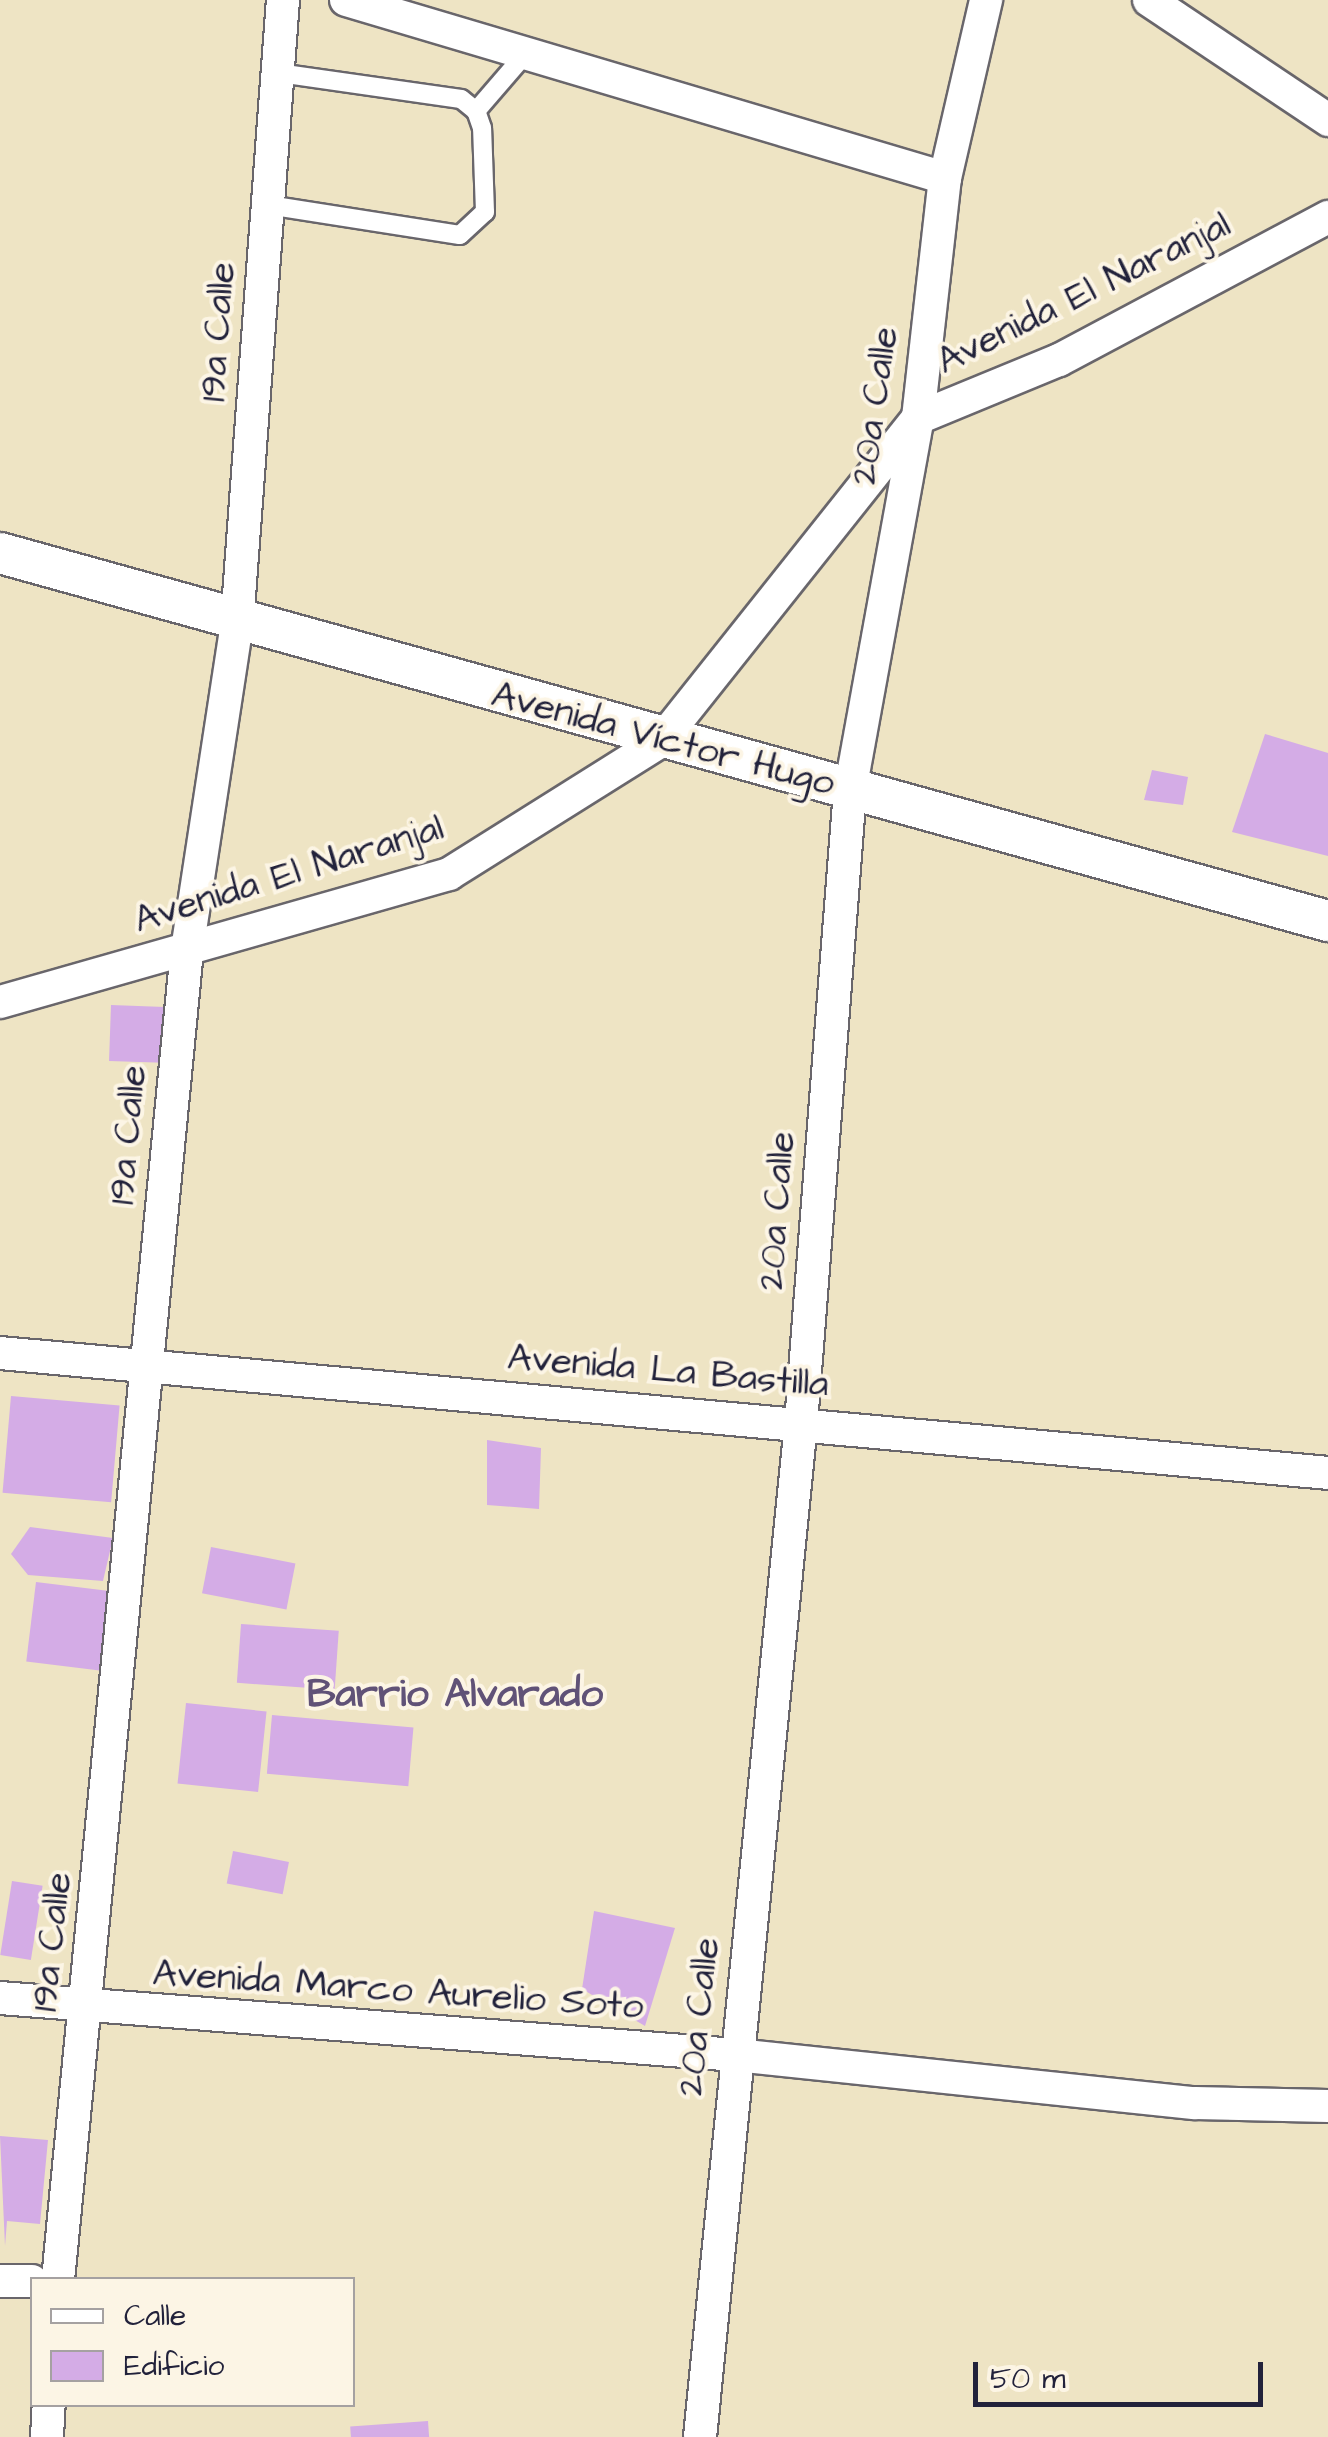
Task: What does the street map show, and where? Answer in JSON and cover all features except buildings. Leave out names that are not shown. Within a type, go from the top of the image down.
[{"type":"street","name":"19a Calle","points":[[58,2277],[187,950],[237,623],[284,0]]},
{"type":"street","points":[[346,0],[945,178]]},
{"type":"street","name":"20a Calle","points":[[700,2437],[802,1423],[850,791],[918,418],[945,178],[986,0]]},
{"type":"street","points":[[1149,0],[1328,120]]},
{"type":"street","name":"Avenida El Naranjal","points":[[0,1002],[450,874],[662,742],[918,418],[1059,360],[1328,217]]},
{"type":"street","name":"Avenida Víctor Hugo","points":[[0,553],[662,742],[1328,922]]},
{"type":"street","name":"Avenida La Bastilla","points":[[0,1353],[1328,1473]]},
{"type":"street","name":"Avenida Marco Aurelio Soto","points":[[0,1998],[87,2009],[736,2056],[1196,2103],[1328,2106]]},
{"type":"street","points":[[0,2281],[30,2281]]},
{"type":"street","points":[[47,2437],[49,2407]]},
{"type":"lane","points":[[476,111],[526,54]]},
{"type":"lane","points":[[268,206],[460,236],[485,212],[476,111],[461,99],[278,73]]},
{"type":"district","name":"Barrio Alvarado","points":[[455,1695]]}]
